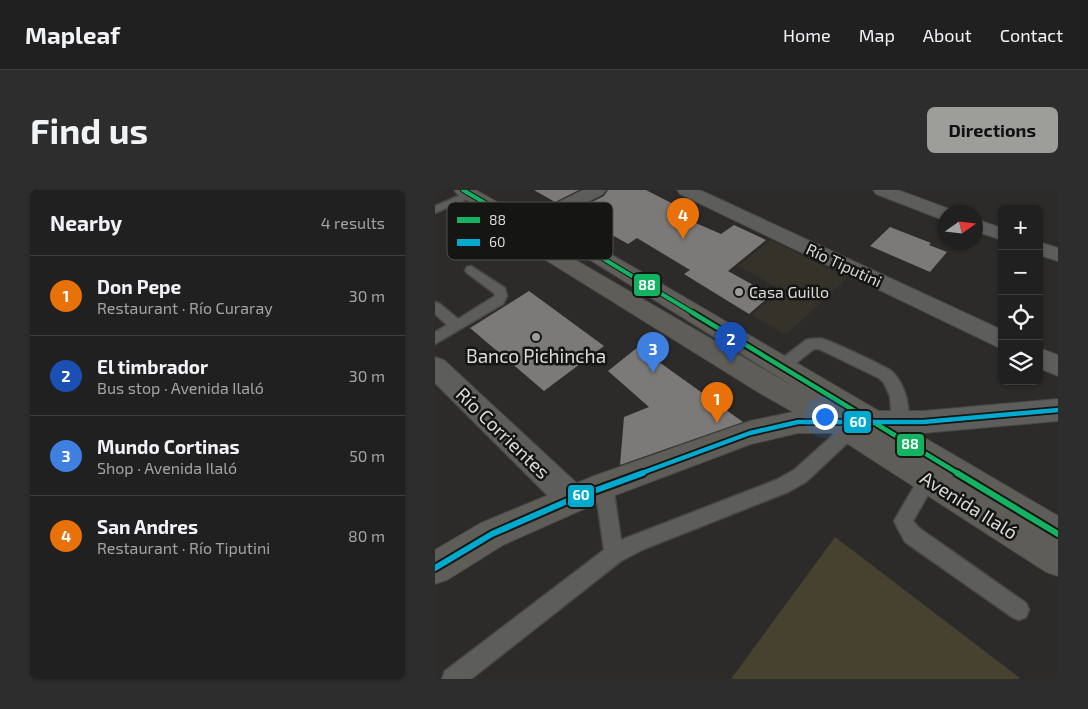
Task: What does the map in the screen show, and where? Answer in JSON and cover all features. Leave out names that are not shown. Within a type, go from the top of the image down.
[{"type":"main road","name":"Avenida Ilaló","points":[[466,192],[483,202]]},
{"type":"main road","name":"Avenida Ilaló","points":[[560,260],[707,350],[865,424],[938,463],[1058,534]]},
{"type":"main road","name":"Avenida Ilaló","points":[[605,260],[781,367],[865,424],[928,479],[1058,560]]},
{"type":"main road","points":[[435,568],[492,534],[572,499],[750,434],[798,422],[865,424]]},
{"type":"street","points":[[575,202],[597,190]]},
{"type":"street","name":"Río Tiputini","points":[[686,190],[998,338]]},
{"type":"street","points":[[882,190],[938,211]]},
{"type":"street","points":[[983,228],[998,233]]},
{"type":"street","points":[[1043,249],[1058,255]]},
{"type":"street","points":[[1043,359],[1058,366]]},
{"type":"street","name":"Río Corrientes","points":[[435,368],[572,499]]},
{"type":"street","points":[[865,424],[1058,410]]},
{"type":"lane","points":[[449,202],[466,192]]},
{"type":"lane","points":[[435,210],[447,203]]},
{"type":"lane","points":[[435,339],[498,301],[501,296],[500,291],[471,270]]},
{"type":"lane","points":[[435,307],[457,326]]},
{"type":"lane","points":[[453,679],[614,554],[638,542],[782,486],[800,476],[865,424],[897,388],[892,380],[884,374],[821,344],[811,344],[781,367]]},
{"type":"lane","points":[[928,479],[903,521],[906,528],[912,535],[1019,610]]},
{"type":"lane","points":[[604,486],[614,554]]},
{"type":"shaded area","points":[[771,240],[847,278],[786,335],[752,315],[781,290],[738,266]]},
{"type":"shaded area","points":[[835,537],[1020,678],[731,679]]},
{"type":"building","points":[[534,190],[579,190],[555,202]]},
{"type":"building","points":[[608,190],[646,190],[683,209],[675,214],[721,234],[734,225],[766,240],[728,271],[771,295],[749,314],[684,274],[690,270],[637,238],[628,244],[613,235],[613,202],[592,202],[604,196]]},
{"type":"building","points":[[890,227],[931,243],[929,245],[947,252],[930,272],[870,246]]},
{"type":"building","name":"Banco Pichincha","points":[[529,291],[604,346],[544,391],[470,328]]},
{"type":"building","points":[[638,347],[743,422],[620,465],[624,417],[649,407],[608,371]]},
{"type":"transit line","name":"88","points":[[463,190],[483,202]]},
{"type":"transit line","name":"88","points":[[605,260],[1058,534]]},
{"type":"transit line","name":"60","points":[[435,568],[492,534],[572,499],[750,433],[798,422],[923,422],[1058,410]]},
{"type":"place","name":"San Andres","points":[[683,239]]},
{"type":"place","name":"Casa Guillo","points":[[739,292]]},
{"type":"place","name":"Banco Pichincha","points":[[536,337]]},
{"type":"place","name":"El timbrador","points":[[731,363]]},
{"type":"place","name":"Mundo Cortinas","points":[[653,373]]},
{"type":"place","name":"Don Pepe","points":[[717,423]]}]
